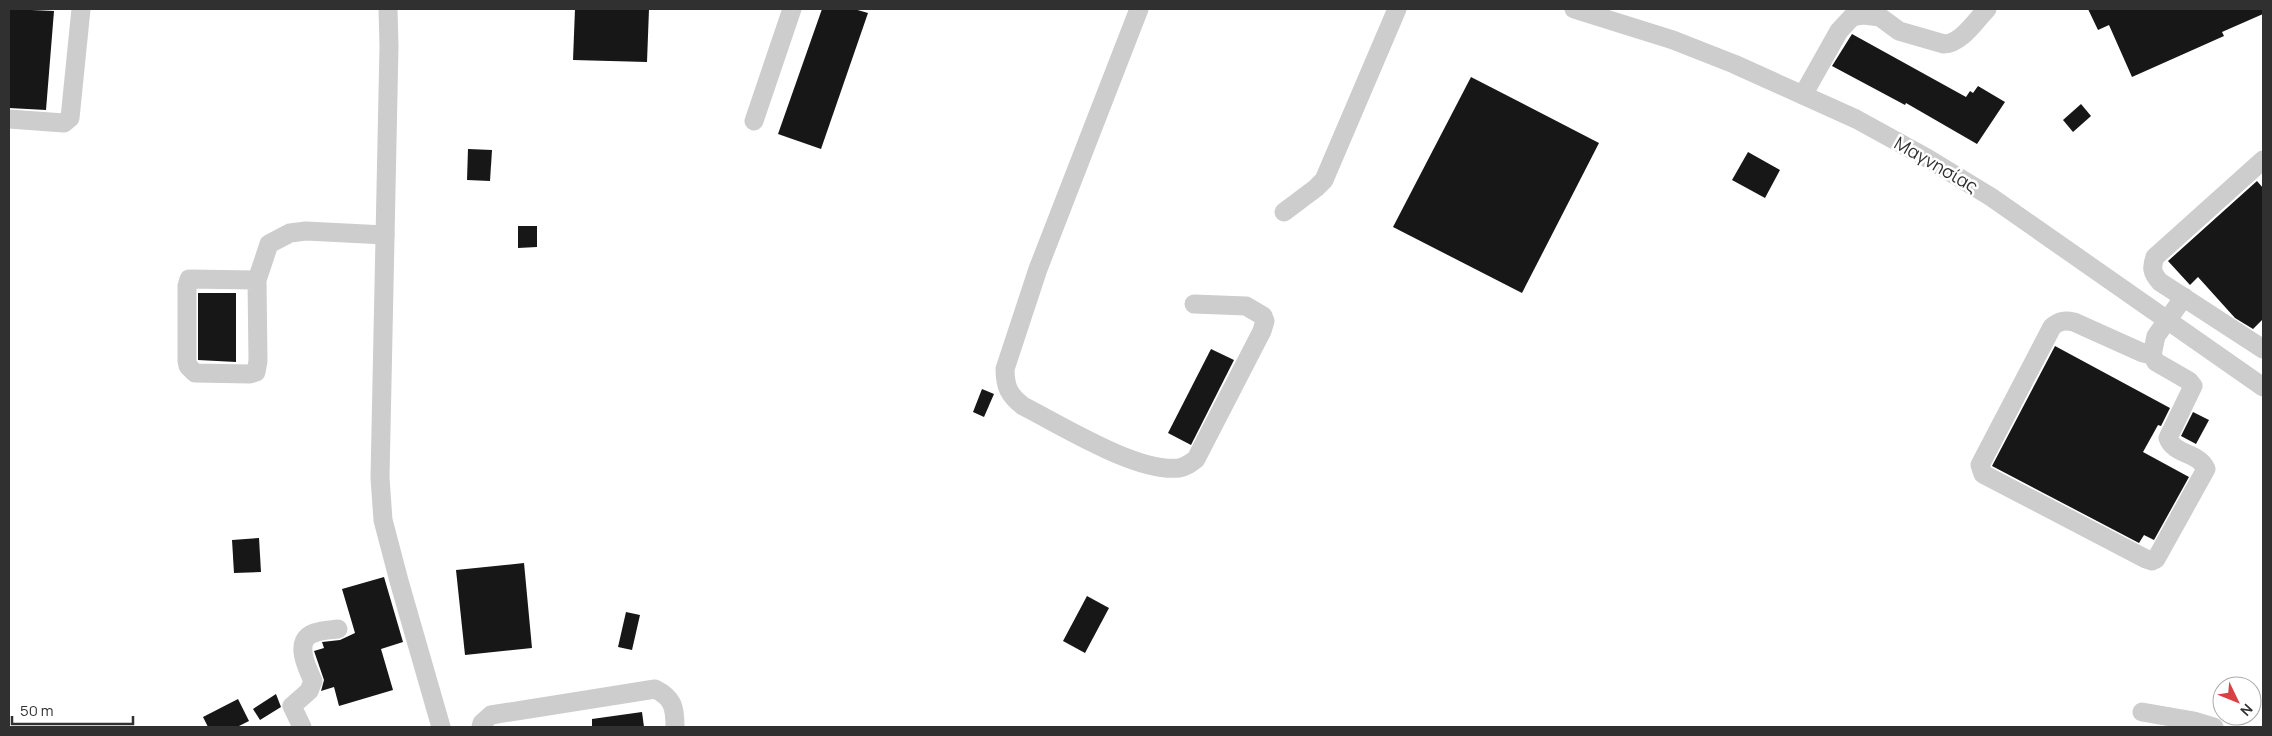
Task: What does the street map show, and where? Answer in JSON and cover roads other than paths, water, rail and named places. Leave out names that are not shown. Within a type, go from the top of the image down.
[{"type":"street","points":[[9,119],[64,123],[70,118],[81,9]]},
{"type":"street","points":[[388,9],[389,46],[380,478],[383,520],[438,725]]},
{"type":"street","points":[[754,121],[792,9]]},
{"type":"street","points":[[1140,9],[1038,269],[1005,369],[1005,384],[1012,398],[1023,406],[1113,452],[1146,464],[1171,468],[1188,465],[1196,460],[1262,332],[1265,321],[1263,316],[1246,306],[1194,304]]},
{"type":"street","points":[[1284,212],[1324,180],[1397,9]]},
{"type":"street","name":"Μαγνησίας","points":[[1574,9],[1673,40],[1856,119],[1927,158],[1991,197],[2263,387]]},
{"type":"street","points":[[1803,95],[1839,31],[1852,17],[1864,14],[1880,17],[1899,31],[1944,44],[1957,40],[1987,9]]},
{"type":"street","points":[[2263,160],[2155,257],[2152,266],[2153,274],[2160,282],[2263,349]]},
{"type":"street","points":[[257,280],[189,279],[187,286],[188,361],[192,371],[195,373],[250,374],[256,372],[258,361],[257,280],[269,244],[290,232],[306,231],[385,235]]},
{"type":"street","points":[[2152,355],[2143,353],[2074,322],[2066,320],[2058,322],[2052,327],[1980,466],[1983,474],[2146,559],[2152,561],[2156,559],[2206,469],[2200,460],[2172,445],[2168,438],[2193,386],[2190,381],[2156,362],[2152,355],[2156,336],[2184,297]]},
{"type":"street","points":[[302,727],[292,706],[309,691],[313,681],[304,660],[303,645],[307,637],[313,633],[338,629]]},
{"type":"street","points":[[481,727],[482,723],[491,715],[654,689],[668,696],[673,706],[675,727]]},
{"type":"street","points":[[2142,712],[2194,721],[2214,727]]}]
